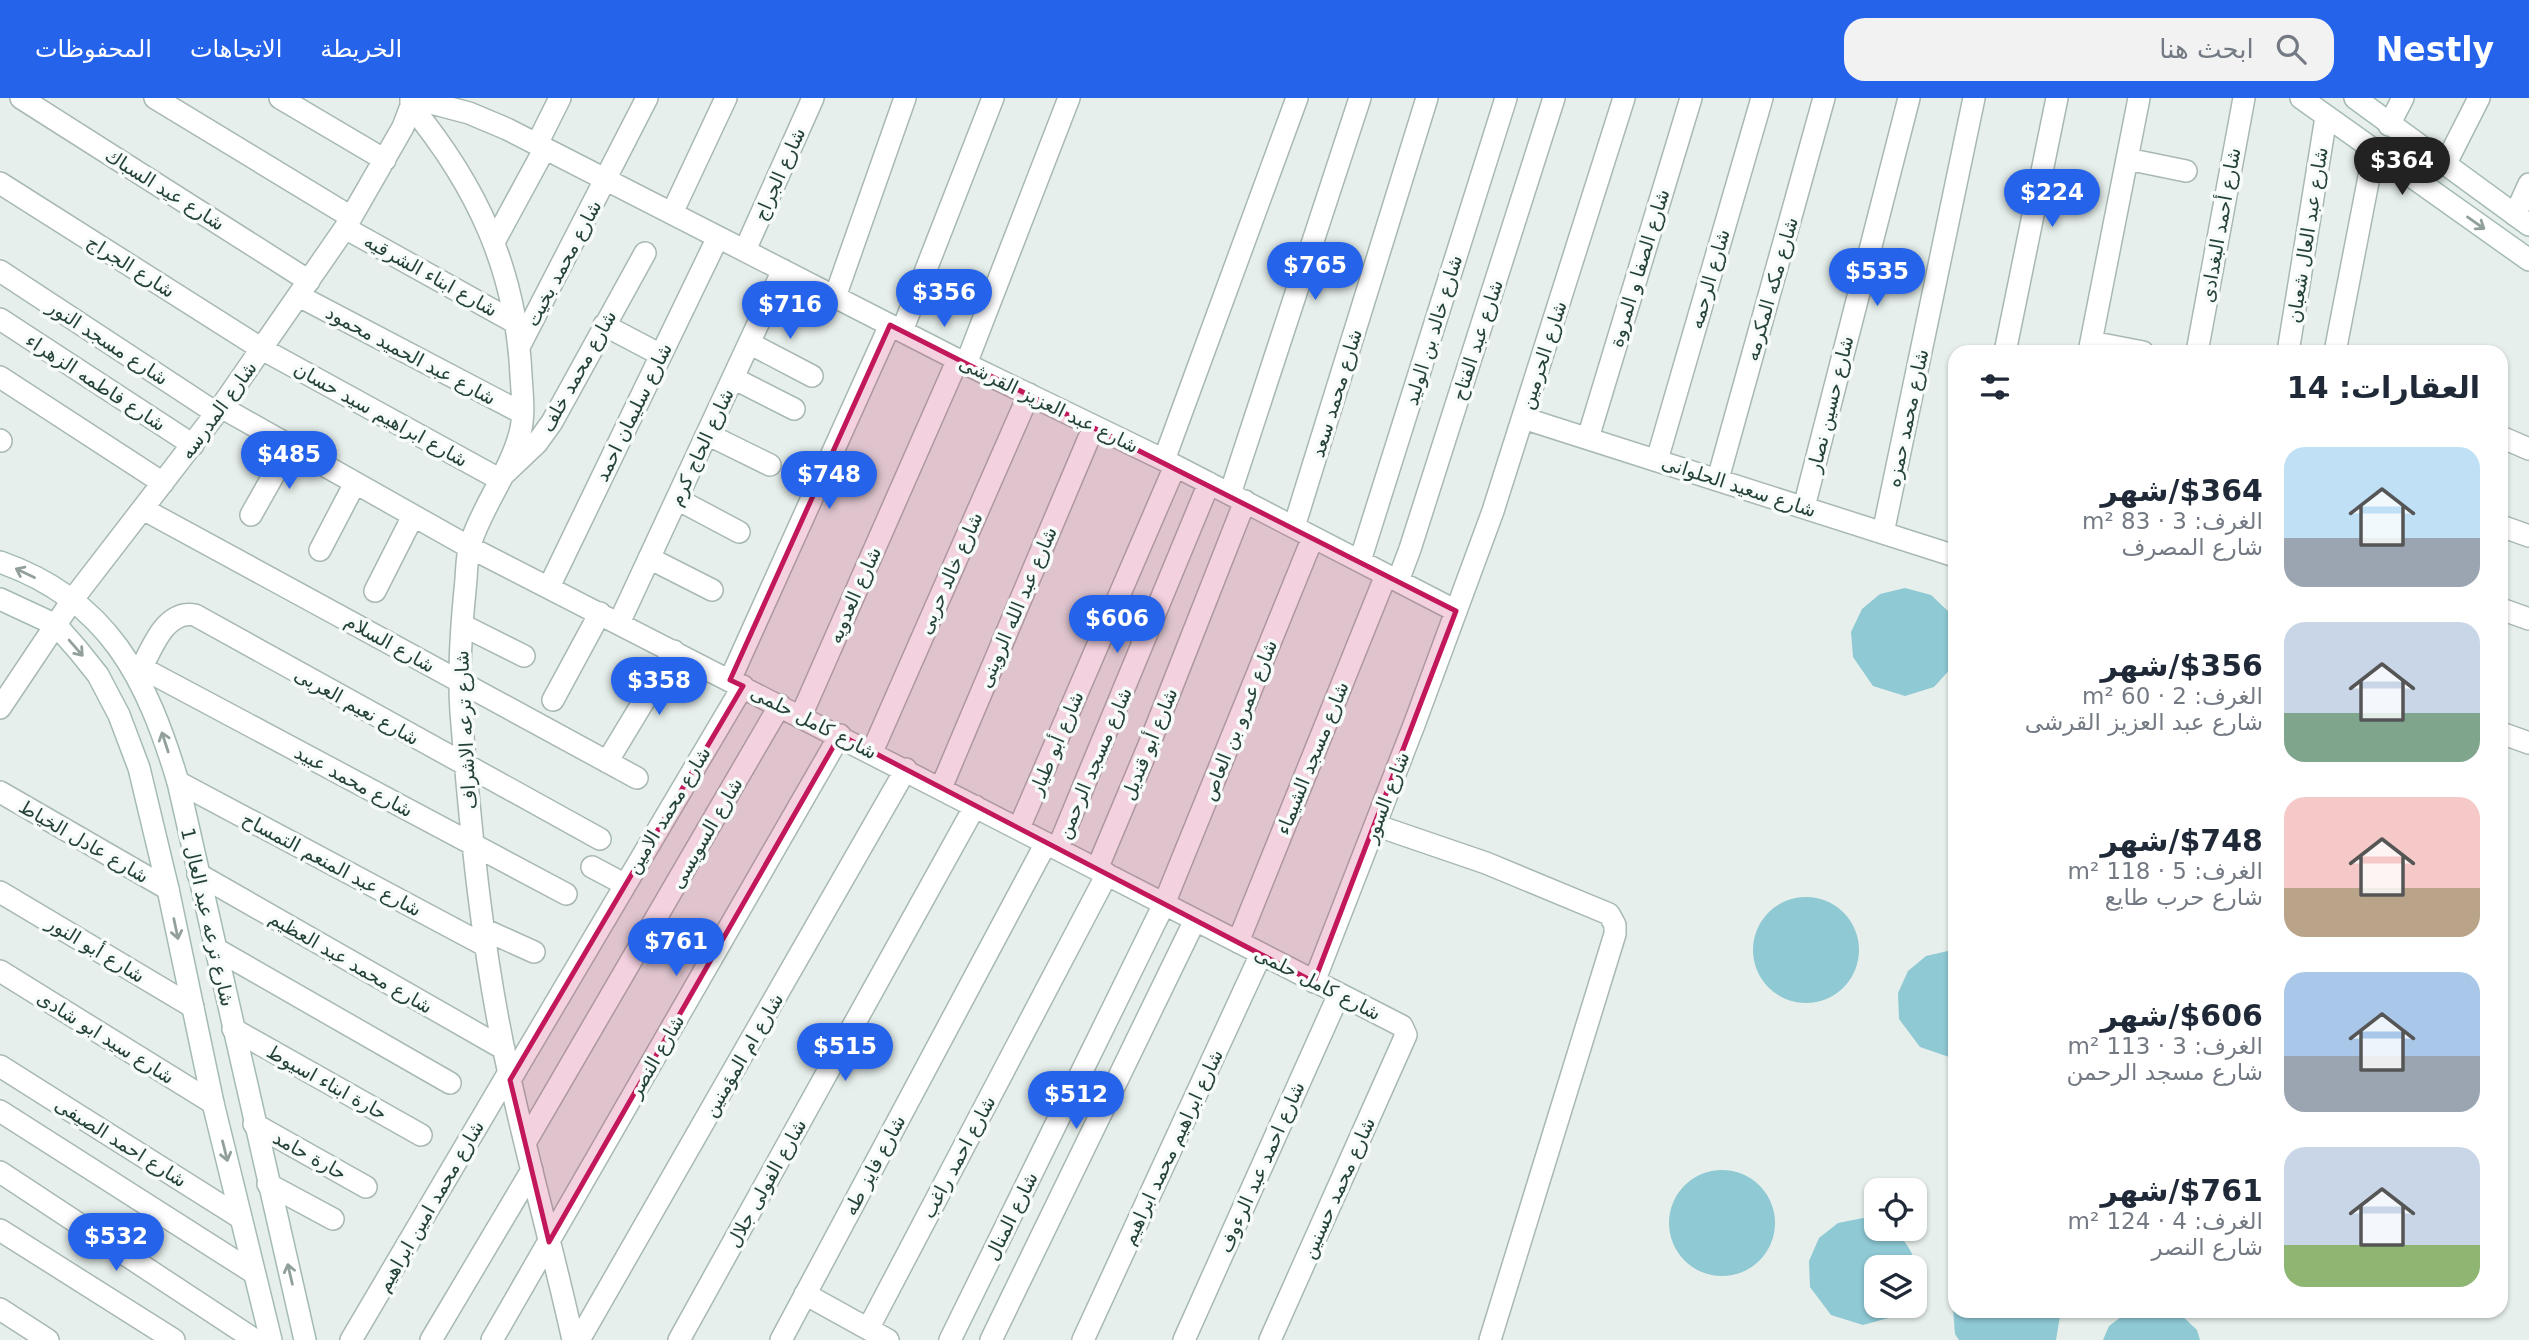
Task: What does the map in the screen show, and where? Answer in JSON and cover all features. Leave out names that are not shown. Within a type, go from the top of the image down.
[{"type":"street","name":"شارع عيد السباك","points":[[21,98],[304,288]]},
{"type":"street","name":"شارع ابناء الشرقيه","points":[[155,98],[348,222],[516,323]]},
{"type":"street","points":[[280,98],[385,160]]},
{"type":"street","points":[[494,242],[541,146],[560,98]]},
{"type":"street","name":"شارع محمد بخيت","points":[[520,345],[647,98]]},
{"type":"street","points":[[671,213],[726,98]]},
{"type":"street","name":"شارع الجراج","points":[[745,250],[813,98]]},
{"type":"street","points":[[835,297],[905,98]]},
{"type":"street","name":"شارع محمد الامين","points":[[509,1076],[624,884],[736,683],[896,328],[993,98]]},
{"type":"street","name":"شارع العدويه","points":[[801,716],[962,362],[1069,98]]},
{"type":"street","name":"شارع أبو طيار","points":[[1019,828],[1170,463],[1297,98]]},
{"type":"street","name":"شارع أبو قنديل","points":[[1102,871],[1169,696],[1237,498],[1360,98]]},
{"type":"street","name":"شارع محمد سعد","points":[[1294,527],[1427,98]]},
{"type":"street","name":"شارع خالد بن الوليد","points":[[1360,561],[1506,98]]},
{"type":"street","name":"شارع عبد الفتاح","points":[[1392,578],[1414,537],[1554,98]]},
{"type":"street","name":"شارع الحرمين","points":[[1457,611],[1523,418],[1624,98]]},
{"type":"street","name":"شارع الصفا و المروة","points":[[1588,438],[1691,98]]},
{"type":"street","name":"شارع الرحمه","points":[[1657,460],[1762,98]]},
{"type":"street","name":"شارع مكه المكرمه","points":[[1718,479],[1824,98]]},
{"type":"street","name":"شارع حسين نصار","points":[[1804,507],[1909,98]]},
{"type":"street","name":"شارع محمد حمزه","points":[[1883,533],[1974,98]]},
{"type":"street","points":[[2006,345],[2057,98]]},
{"type":"street","points":[[2090,345],[2139,98]]},
{"type":"street","name":"شارع أحمد البغدادى","points":[[2198,345],[2244,98]]},
{"type":"street","points":[[2301,98],[2529,260]]},
{"type":"street","points":[[2355,98],[2522,220],[2529,184]]},
{"type":"street","points":[[2389,125],[2403,98]]},
{"type":"street","points":[[2445,164],[2479,98]]},
{"type":"street","name":"شارع المدرسه","points":[[0,708],[73,599],[219,410],[304,288],[385,160],[411,101]]},
{"type":"street","name":"شارع عبد العزيز القرشى","points":[[411,101],[473,106],[507,129],[962,362],[1209,482],[1457,611]]},
{"type":"street","name":"شارع ترعه الاشراف","points":[[411,101],[459,169],[479,204],[494,242],[520,345],[521,431],[469,547],[459,681],[472,844],[509,1076],[573,1340]]},
{"type":"street","name":"شارع عبد العال شعبان","points":[[2289,345],[2326,117]]},
{"type":"street","points":[[2336,345],[2374,151]]},
{"type":"street","points":[[2127,159],[2186,171]]},
{"type":"street","name":"شارع الجراج","points":[[0,183],[262,349]]},
{"type":"street","name":"شارع سليمان احمد","points":[[549,587],[718,237]]},
{"type":"street","name":"شارع محمد خلف","points":[[499,479],[528,453],[552,422],[645,253]]},
{"type":"street","name":"شارع الحاج كرم","points":[[619,623],[783,270]]},
{"type":"street","name":"شارع مسجد النور","points":[[0,271],[219,410]]},
{"type":"street","name":"شارع عبد الحميد محمود","points":[[304,288],[522,414]]},
{"type":"street","name":"شارع فاطمه الزهراء","points":[[0,319],[193,444]]},
{"type":"street","points":[[604,325],[661,355]]},
{"type":"street","points":[[749,343],[812,376]]},
{"type":"street","name":"شارع ابراهيم سيد حسان","points":[[262,349],[499,479]]},
{"type":"street","points":[[0,377],[163,483]]},
{"type":"street","points":[[733,378],[794,409]]},
{"type":"street","name":"شارع خالد حربى","points":[[872,752],[1029,394]]},
{"type":"street","name":"شارع كامل حلمى","points":[[219,410],[290,446],[469,547],[1398,1023],[1406,1035]]},
{"type":"street","name":"شارع سعيد الحلوانى","points":[[1523,418],[1948,554]]},
{"type":"street","name":"شارع عبد الله الروينى","points":[[941,788],[1094,425]]},
{"type":"street","points":[[707,434],[770,465]]},
{"type":"street","points":[[2508,440],[2529,449]]},
{"type":"street","points":[[251,515],[290,446]]},
{"type":"street","name":"شارع مسجد الرحمن","points":[[1052,846],[1209,482]]},
{"type":"street","points":[[320,550],[355,483]]},
{"type":"street","points":[[677,499],[739,532]]},
{"type":"street","name":"شارع السلام","points":[[143,509],[637,778]]},
{"type":"street","points":[[375,591],[413,516]]},
{"type":"street","points":[[2508,528],[2529,536]]},
{"type":"street","name":"شارع عمرو بن العاص","points":[[1164,904],[1313,537]]},
{"type":"street","points":[[649,558],[712,590]]},
{"type":"street","name":"شارع ترعه عبد العال 1","points":[[0,562],[73,599],[100,624],[140,672],[178,782],[305,1340]]},
{"type":"street","name":"شارع مسجد الشيماء","points":[[1238,942],[1392,578]]},
{"type":"street","name":"شارع ترعه عبد العال 1","points":[[0,599],[56,625],[98,675],[119,715],[139,768],[168,889],[213,1103],[271,1340]]},
{"type":"street","name":"شارع السور","points":[[1314,982],[1457,611]]},
{"type":"street","points":[[2508,612],[2529,619]]},
{"type":"street","points":[[553,700],[600,613]]},
{"type":"street","name":"شارع نعيم العربى","points":[[140,672],[167,623],[176,616],[195,615],[600,839]]},
{"type":"street","points":[[462,625],[524,656]]},
{"type":"street","points":[[607,762],[674,651]]},
{"type":"street","name":"شارع محمد عبيد","points":[[140,672],[566,894]]},
{"type":"street","name":"شارع السويسى","points":[[525,1143],[780,705]]},
{"type":"street","name":"شارع النصر","points":[[492,1340],[840,735]]},
{"type":"street","points":[[2508,736],[2529,743]]},
{"type":"street","name":"شارع ام المؤمنين","points":[[579,1340],[906,769]]},
{"type":"street","name":"شارع عبد المنعم التمساح","points":[[178,782],[485,937],[534,952]]},
{"type":"street","name":"شارع عادل الخياط","points":[[0,792],[168,889]]},
{"type":"street","name":"شارع الفولى جلال","points":[[679,1340],[975,806]]},
{"type":"street","points":[[1375,825],[1510,873],[1609,914],[1615,925],[1615,934],[1490,1340]]},
{"type":"street","name":"شارع فايز طه","points":[[781,1340],[1052,846]]},
{"type":"street","points":[[592,867],[624,884]]},
{"type":"street","name":"شارع احمد راغب","points":[[874,1335],[1102,871]]},
{"type":"street","name":"شارع محمد عبد العظيم","points":[[198,874],[505,1049]]},
{"type":"street","name":"شارع أبو النور","points":[[0,892],[192,1007]]},
{"type":"street","name":"شارع المنال","points":[[950,1340],[1164,904]]},
{"type":"street","points":[[991,1340],[1195,920]]},
{"type":"street","points":[[216,949],[450,1083]]},
{"type":"street","name":"شارع ابراهيم محمد ابراهيم","points":[[1083,1340],[1261,954]]},
{"type":"street","name":"شارع سيد ابو شادى","points":[[0,971],[213,1103]]},
{"type":"street","name":"شارع احمد عبد الرءوف","points":[[1184,1340],[1339,994]]},
{"type":"street","name":"حارة ابناء اسيوط","points":[[233,1029],[421,1135]]},
{"type":"street","name":"شارع محمد حسنين","points":[[1270,1340],[1406,1035]]},
{"type":"street","name":"شارع احمد الصيفى","points":[[0,1066],[241,1218]]},
{"type":"street","name":"شارع محمد امين ابراهيم","points":[[351,1340],[509,1076]]},
{"type":"street","points":[[0,1111],[254,1273]]},
{"type":"street","name":"حارة حامد","points":[[254,1124],[366,1187]]},
{"type":"street","points":[[431,1340],[532,1170]]},
{"type":"street","points":[[0,1172],[255,1340]]},
{"type":"street","points":[[268,1184],[333,1219]]},
{"type":"street","points":[[0,1230],[174,1340]]},
{"type":"street","points":[[805,1294],[874,1335]]},
{"type":"street","points":[[0,1309],[48,1340]]},
{"type":"highlighted area","points":[[890,325],[1456,611],[1314,982],[840,735],[549,1242],[510,1080],[743,686],[730,680]]},
{"type":"water","points":[[1905,588],[1931,595],[1948,611],[1948,672],[1934,687],[1905,696],[1873,686],[1853,657],[1851,632],[1862,609],[1880,594]]},
{"type":"water","points":[[1806,897],[1826,901],[1843,913],[1855,930],[1859,950],[1855,970],[1843,987],[1826,999],[1806,1003],[1786,999],[1769,987],[1757,970],[1753,950],[1757,930],[1769,913],[1786,901]]},
{"type":"water","points":[[1948,951],[1948,1057],[1920,1047],[1899,1019],[1898,993],[1908,971],[1926,956]]},
{"type":"water","points":[[1722,1170],[1742,1174],[1759,1186],[1771,1203],[1775,1223],[1771,1243],[1759,1260],[1742,1272],[1722,1276],[1702,1272],[1685,1260],[1673,1243],[1669,1223],[1673,1203],[1685,1186],[1702,1174]]},
{"type":"water","points":[[1864,1218],[1864,1241],[1903,1241],[1910,1250],[1912,1255],[1864,1255],[1864,1318],[1888,1318],[1863,1325],[1831,1315],[1810,1287],[1809,1261],[1819,1238],[1838,1223]]},
{"type":"water","points":[[1954,1318],[2060,1318],[2056,1340],[1959,1340],[1955,1334]]},
{"type":"water","points":[[2120,1318],[2184,1318],[2197,1330],[2200,1340],[2103,1340],[2109,1326]]}]
